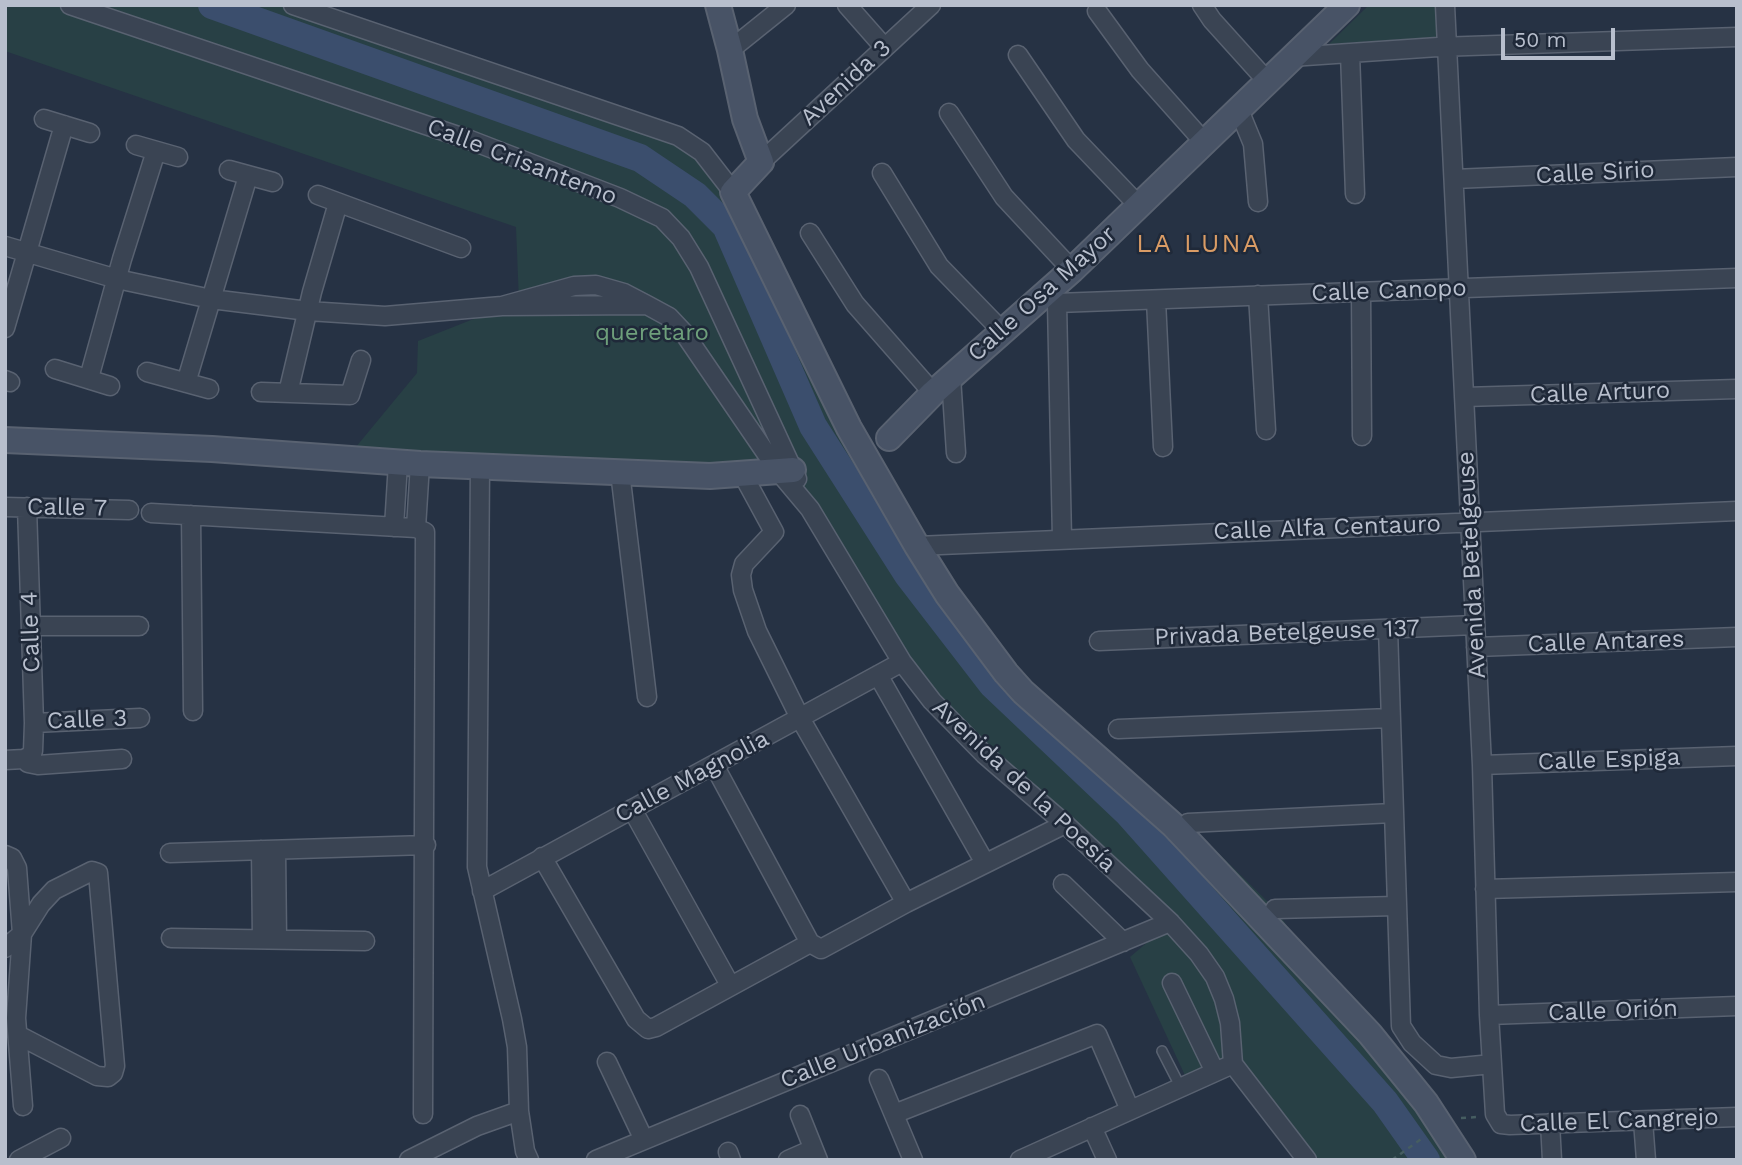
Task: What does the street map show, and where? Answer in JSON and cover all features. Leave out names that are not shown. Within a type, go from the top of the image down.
[{"type":"main road","points":[[718,5],[745,119],[761,162],[733,192],[849,428],[947,594],[1023,692],[1174,825],[1370,1034],[1426,1103],[1434,1129],[1463,1160]]},
{"type":"main road","name":"Calle Osa Mayor","points":[[889,438],[1002,331],[1053,297],[1072,270],[1239,110],[1338,8]]},
{"type":"main road","points":[[5,440],[620,472],[743,475],[786,471]]},
{"type":"street","name":"Calle Crisantemo","points":[[70,5],[470,140],[620,198],[662,218],[681,239],[699,267],[786,471]]},
{"type":"street","points":[[293,5],[678,136],[702,152],[733,192]]},
{"type":"street","points":[[730,50],[786,5]]},
{"type":"street","points":[[847,5],[884,47]]},
{"type":"street","name":"Avenida 3","points":[[761,162],[931,5]]},
{"type":"street","points":[[1202,5],[1212,20],[1267,81]]},
{"type":"street","name":"Avenida Betelgeuse","points":[[1445,5],[1482,765],[1489,1015],[1498,1119]]},
{"type":"street","points":[[1097,11],[1140,70],[1204,142]]},
{"type":"street","points":[[1291,57],[1448,47],[1737,37]]},
{"type":"street","points":[[1350,52],[1355,194]]},
{"type":"street","points":[[1018,55],[1076,140],[1139,206]]},
{"type":"street","points":[[1239,110],[1253,144],[1258,202]]},
{"type":"street","points":[[949,113],[1004,197],[1072,270]]},
{"type":"street","points":[[44,119],[90,133]]},
{"type":"street","points":[[5,328],[64,125]]},
{"type":"street","points":[[136,145],[178,158]]},
{"type":"street","points":[[89,378],[156,151]]},
{"type":"street","name":"Calle Sirio","points":[[1454,178],[1737,167]]},
{"type":"street","points":[[229,170],[273,182]]},
{"type":"street","points":[[882,173],[939,266],[1002,331]]},
{"type":"street","points":[[186,383],[248,176]]},
{"type":"street","points":[[318,195],[461,248]]},
{"type":"street","points":[[288,393],[338,203]]},
{"type":"street","points":[[810,233],[855,304],[942,385],[956,453]]},
{"type":"street","points":[[5,246],[117,279],[211,299],[308,312],[385,316],[502,306],[574,286],[596,285],[624,293],[668,317],[684,333],[786,471]]},
{"type":"street","name":"Calle Canopo","points":[[1053,297],[1156,300],[1737,278]]},
{"type":"street","points":[[1361,292],[1362,436]]},
{"type":"street","points":[[1258,295],[1266,430]]},
{"type":"street","points":[[1053,297],[1062,539]]},
{"type":"street","points":[[1156,300],[1163,447]]},
{"type":"street","points":[[261,392],[350,395],[362,360]]},
{"type":"street","points":[[55,369],[110,386]]},
{"type":"street","points":[[147,372],[209,389]]},
{"type":"street","name":"Calle Arturo","points":[[1464,397],[1737,389]]},
{"type":"street","points":[[394,527],[409,463]]},
{"type":"street","points":[[409,463],[415,528]]},
{"type":"street","points":[[480,466],[477,867],[517,1047],[519,1111],[528,1160]]},
{"type":"street","name":"Avenida de la Poesía","points":[[786,471],[902,662],[932,702],[984,754],[1065,824],[1170,922],[1199,954],[1215,977],[1224,999],[1230,1023],[1233,1064]]},
{"type":"street","points":[[620,472],[647,698]]},
{"type":"street","points":[[743,475],[774,532],[744,564],[741,575],[743,590],[757,631],[800,718],[906,903]]},
{"type":"street","name":"Calle 7","points":[[5,507],[129,510]]},
{"type":"street","name":"Calle 4","points":[[27,507],[34,723],[33,751],[27,758]]},
{"type":"street","name":"Calle Alfa Centauro","points":[[917,546],[1737,511]]},
{"type":"street","points":[[151,513],[415,528],[425,532],[423,1114]]},
{"type":"street","points":[[191,515],[193,711]]},
{"type":"street","name":"Privada Betelgeuse 137","points":[[1098,641],[1475,625]]},
{"type":"street","points":[[31,626],[139,626]]},
{"type":"street","points":[[1388,629],[1401,1026],[1412,1043],[1436,1065],[1451,1068],[1492,1064]]},
{"type":"street","name":"Calle Antares","points":[[1476,647],[1737,637]]},
{"type":"street","name":"Calle Magnolia","points":[[482,891],[902,662]]},
{"type":"street","points":[[878,675],[985,863]]},
{"type":"street","name":"Calle 3","points":[[34,723],[140,718]]},
{"type":"street","points":[[1118,729],[1390,718]]},
{"type":"street","name":"Calle Espiga","points":[[1482,765],[1737,756]]},
{"type":"street","points":[[5,760],[27,758],[38,765],[122,760]]},
{"type":"street","points":[[713,765],[810,943],[821,949],[906,903],[1065,824]]},
{"type":"street","points":[[632,809],[730,985]]},
{"type":"street","points":[[1188,823],[1393,813]]},
{"type":"street","points":[[170,853],[426,845]]},
{"type":"street","points":[[268,850],[270,939]]},
{"type":"street","points":[[5,855],[12,858],[17,868],[13,1023],[23,1106]]},
{"type":"street","points":[[542,858],[642,1026],[648,1029],[810,943]]},
{"type":"street","points":[[5,948],[54,890],[92,871],[98,873],[115,1066],[113,1073],[108,1077],[97,1076],[13,1023]]},
{"type":"street","points":[[1485,889],[1737,882]]},
{"type":"street","points":[[1063,884],[1123,942]]},
{"type":"street","points":[[1275,909],[1395,906]]},
{"type":"street","name":"Calle Urbanización","points":[[596,1160],[1170,922]]},
{"type":"street","points":[[171,938],[365,942]]},
{"type":"street","points":[[1172,983],[1214,1072]]},
{"type":"street","name":"Calle Orión","points":[[1489,1015],[1737,1006]]},
{"type":"street","points":[[894,1114],[1097,1034],[1130,1110]]},
{"type":"street","points":[[607,1062],[644,1140]]},
{"type":"street","points":[[1020,1160],[1233,1064],[1299,1158]]},
{"type":"street","points":[[879,1079],[913,1160]]},
{"type":"street","points":[[409,1160],[477,1126],[519,1111]]},
{"type":"street","points":[[788,1160],[815,1154],[800,1115]]},
{"type":"street","name":"Calle El Cangrejo","points":[[1498,1119],[1550,1123],[1737,1118]]},
{"type":"street","points":[[1643,1121],[1646,1160]]},
{"type":"street","points":[[1550,1123],[1552,1160]]},
{"type":"street","points":[[1092,1127],[1107,1160]]},
{"type":"street","points":[[19,1160],[61,1138]]},
{"type":"lane","points":[[1162,1051],[1181,1088]]},
{"type":"path","points":[[1392,1160],[1434,1129],[1457,1118],[1498,1119]]},
{"type":"green space","name":"queretaro","points":[[5,5],[293,5],[702,152],[849,428],[1006,673],[1188,823],[1275,909],[1455,1160],[1301,1160],[1233,1064],[1189,1084],[1130,957],[1170,923],[902,662],[779,472],[346,459],[417,373],[418,341],[519,301],[516,227],[5,51]]},
{"type":"green space","points":[[1369,5],[1438,5],[1440,37],[1329,44]]},
{"type":"waterway","points":[[212,5],[640,158],[695,195],[726,226],[813,426],[908,575],[992,684],[1127,812],[1385,1102],[1426,1160]]},
{"type":"district","name":"LA LUNA","points":[[1199,244]]}]
